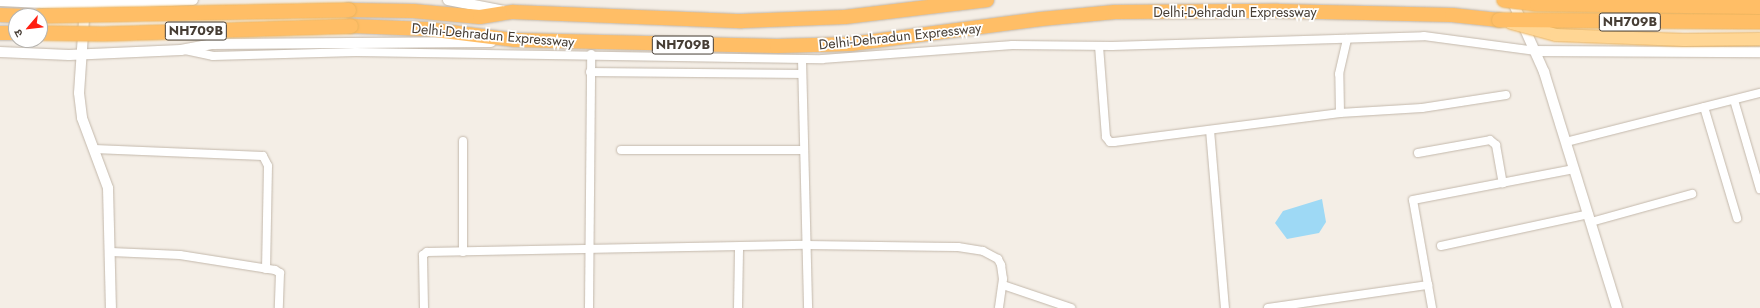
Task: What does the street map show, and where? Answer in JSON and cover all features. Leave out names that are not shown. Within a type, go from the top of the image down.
[{"type":"highway","name":"Delhi-Dehradun Expressway","points":[[48,16],[349,10],[413,12],[480,17],[513,12],[742,20],[845,17],[987,0]]},
{"type":"highway","name":"NH709B","points":[[1504,0],[1538,4],[1760,7]]},
{"type":"highway","name":"Delhi-Dehradun Expressway","points":[[48,33],[103,34],[351,26],[427,29],[515,40],[777,46],[851,44],[1041,19],[1115,12],[1278,11],[1444,15],[1500,20],[1760,22]]},
{"type":"main road","points":[[1500,20],[1556,35],[1684,40],[1760,39]]},
{"type":"street","points":[[0,2],[193,0]]},
{"type":"street","points":[[448,0],[513,12]]},
{"type":"street","points":[[1512,0],[1536,50],[1617,308]]},
{"type":"street","points":[[85,2],[79,93],[82,118],[108,188],[111,252],[111,308]]},
{"type":"street","points":[[181,50],[213,56],[356,52],[591,54],[802,59],[1012,45],[1099,46],[1424,36],[1536,50],[1760,52]]},
{"type":"street","points":[[1340,113],[1339,74],[1347,39]]},
{"type":"street","points":[[0,52],[81,54],[181,50],[211,44],[359,41],[468,43],[515,40]]},
{"type":"street","points":[[1099,46],[1108,140],[1114,142],[1340,113],[1422,108],[1506,95]]},
{"type":"street","points":[[589,308],[591,54]]},
{"type":"street","points":[[802,59],[808,308]]},
{"type":"street","points":[[590,72],[802,74]]},
{"type":"street","points":[[1566,142],[1760,93]]},
{"type":"street","points":[[1734,100],[1760,189]]},
{"type":"street","points":[[1704,107],[1737,218]]},
{"type":"street","points":[[1210,130],[1225,308]]},
{"type":"street","points":[[1418,153],[1490,140],[1496,145],[1502,183]]},
{"type":"street","points":[[463,141],[463,252]]},
{"type":"street","points":[[94,149],[263,156],[268,166],[266,269]]},
{"type":"street","points":[[621,150],[804,150]]},
{"type":"street","points":[[1432,308],[1413,200],[1574,169]]},
{"type":"street","points":[[1441,246],[1590,218],[1692,194]]},
{"type":"street","points":[[424,308],[424,254],[463,252],[739,248],[806,245],[970,248],[998,259],[1003,273],[1003,285],[999,308]]},
{"type":"street","points":[[738,308],[739,248]]},
{"type":"street","points":[[111,252],[175,254],[266,269],[280,273],[279,308]]},
{"type":"street","points":[[1003,285],[1071,308]]},
{"type":"street","points":[[1268,308],[1284,307],[1428,285]]},
{"type":"water","points":[[1322,199],[1326,222],[1319,233],[1287,239],[1275,223],[1283,211]]}]
